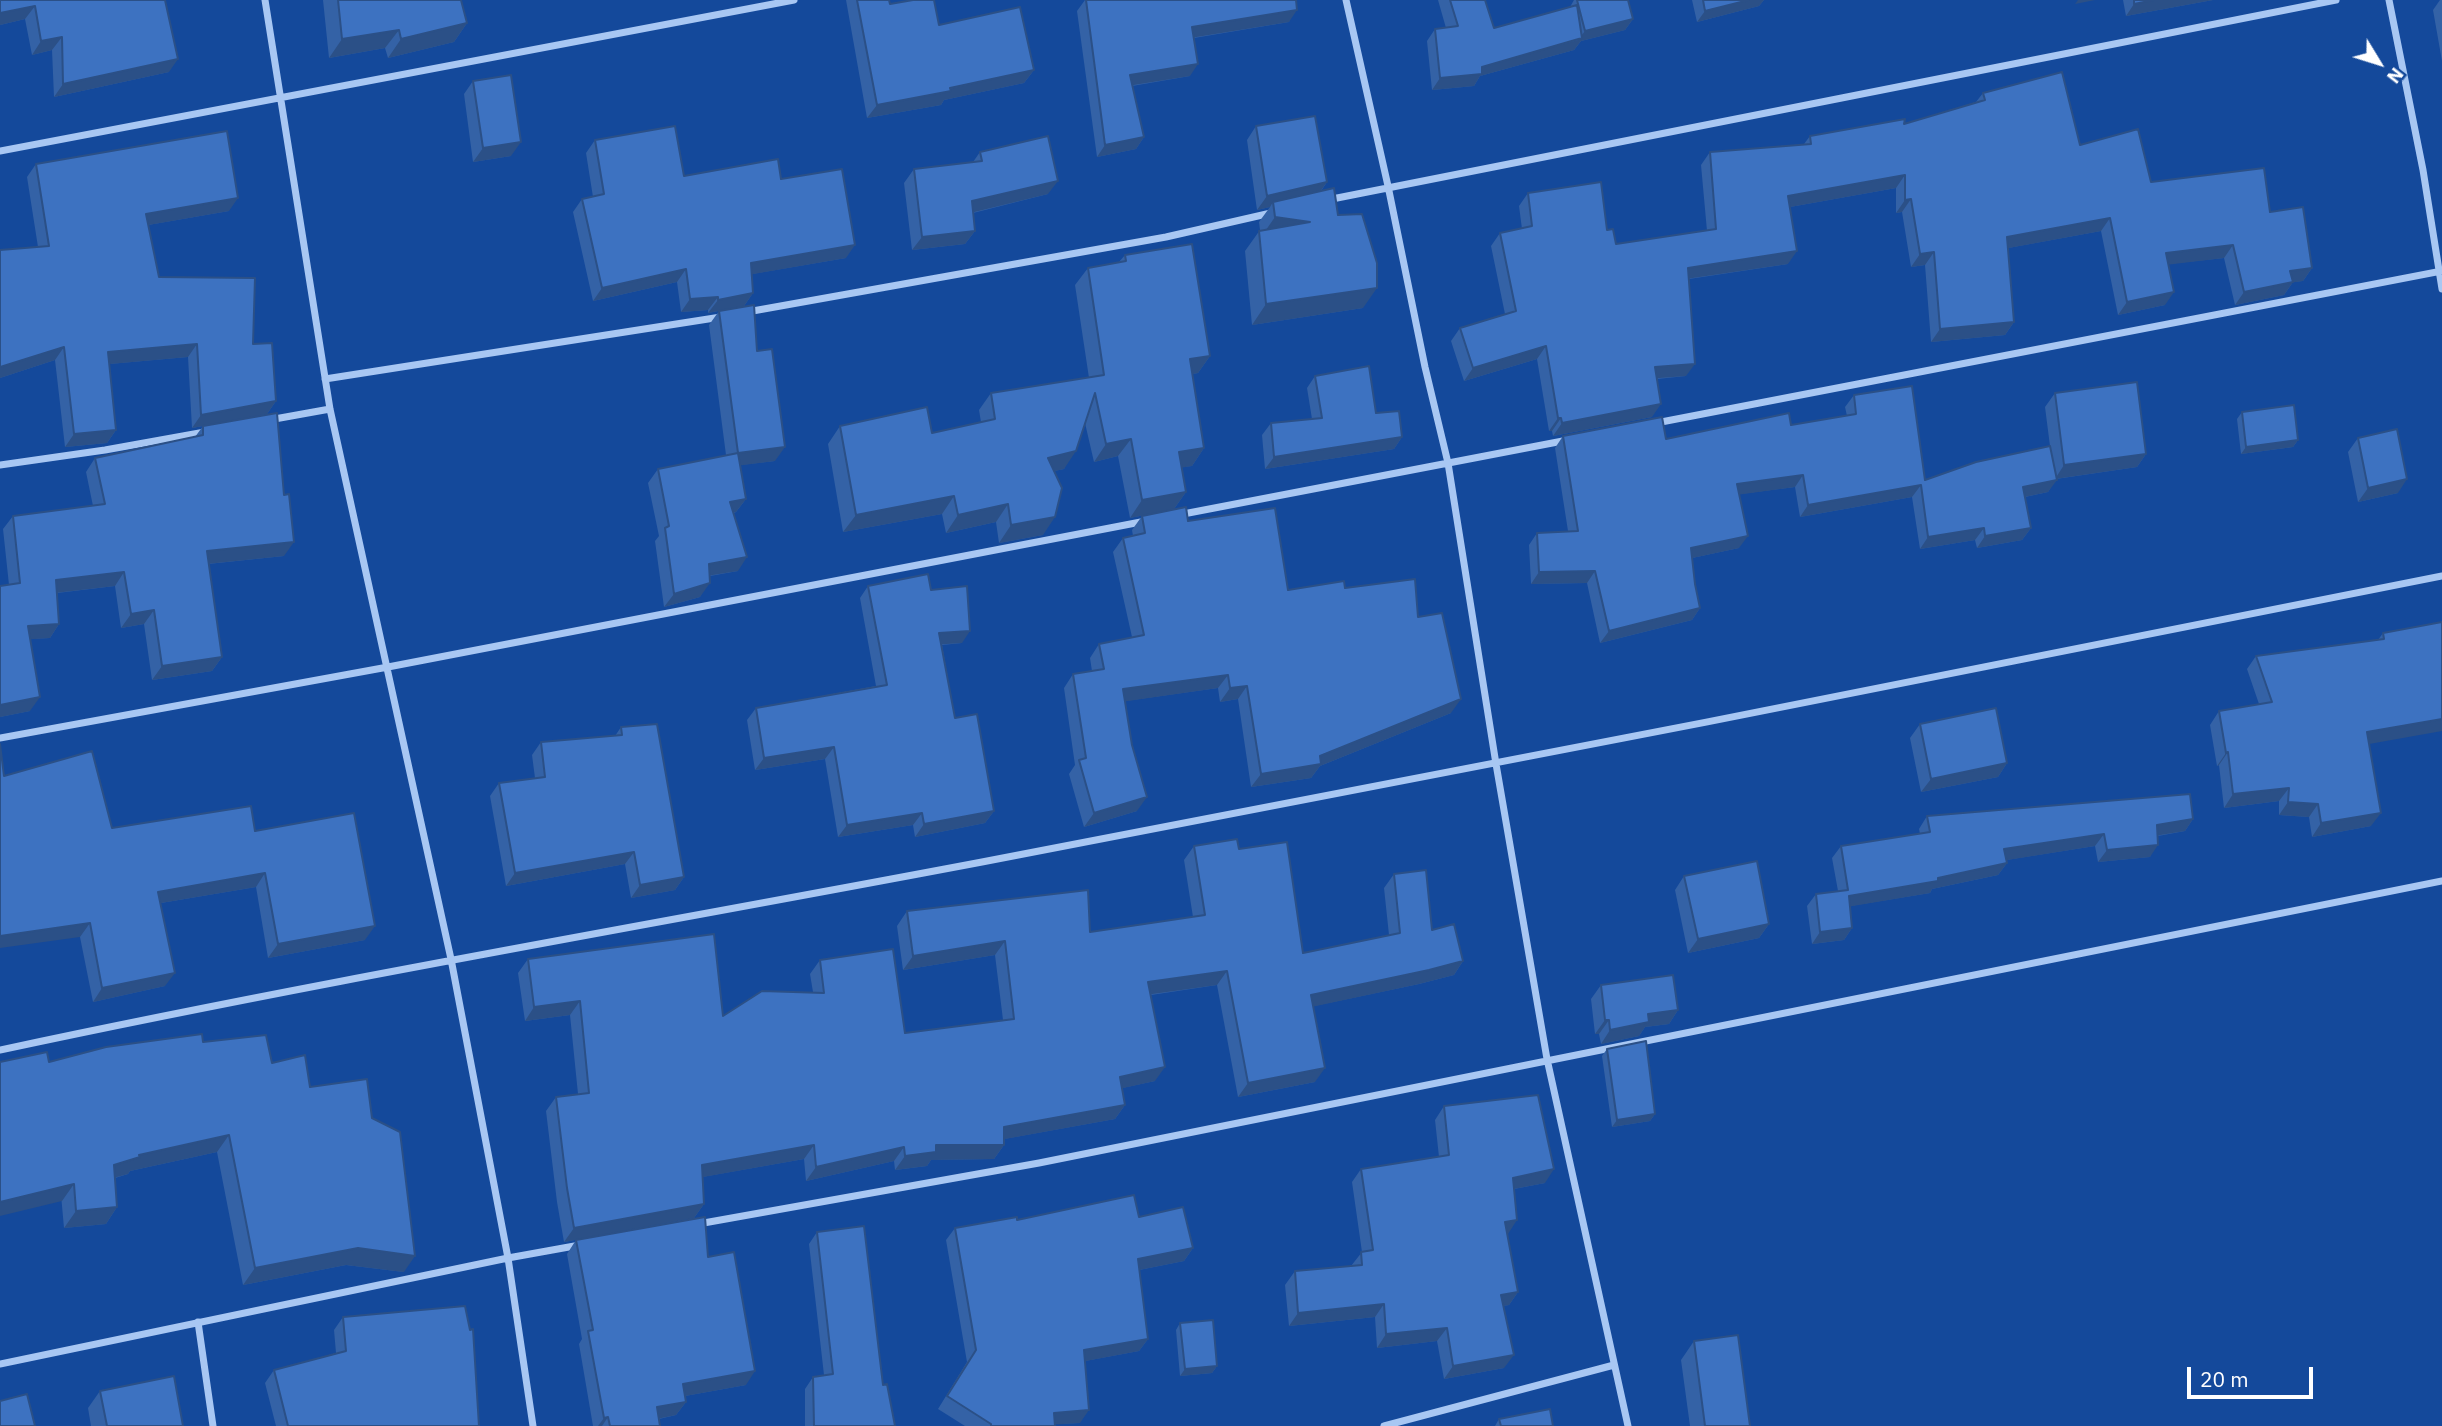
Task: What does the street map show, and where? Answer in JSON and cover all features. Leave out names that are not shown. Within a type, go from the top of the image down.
[{"type":"street","points":[[265,0],[330,410],[451,959],[508,1258],[533,1426]]},
{"type":"street","points":[[0,151],[794,0]]},
{"type":"street","points":[[1346,0],[1448,463],[1496,764],[1548,1059],[1628,1426]]},
{"type":"street","points":[[1323,201],[2336,0]]},
{"type":"street","points":[[2389,0],[2423,170],[2442,289]]},
{"type":"street","points":[[741,313],[1166,237],[1283,210]]},
{"type":"street","points":[[1652,424],[2441,272]]},
{"type":"street","points":[[325,379],[728,315]]},
{"type":"street","points":[[264,421],[330,410]]},
{"type":"street","points":[[0,465],[211,431]]},
{"type":"street","points":[[1163,518],[1571,439]]},
{"type":"street","points":[[0,738],[388,667],[1149,520]]},
{"type":"street","points":[[0,1050],[451,959],[975,864],[1496,764],[2442,576]]},
{"type":"street","points":[[685,1226],[1039,1163],[2442,881]]},
{"type":"street","points":[[0,1364],[590,1243]]},
{"type":"street","points":[[198,1322],[213,1426]]},
{"type":"street","points":[[1384,1426],[1614,1365]]},
{"type":"building","points":[[0,0],[165,0],[178,59],[63,84],[62,37],[41,41],[35,6],[0,13]]},
{"type":"building","points":[[338,0],[461,0],[467,23],[401,39],[399,30],[342,39]]},
{"type":"building","points":[[857,0],[889,0],[890,4],[934,0],[939,25],[1020,7],[1034,70],[950,88],[951,91],[877,105]]},
{"type":"building","points":[[1086,0],[1296,0],[1297,10],[1192,27],[1198,64],[1130,75],[1144,137],[1105,145]]},
{"type":"building","points":[[1450,0],[1485,0],[1494,28],[1577,5],[1582,38],[1482,67],[1482,74],[1440,78],[1435,29],[1458,26]]},
{"type":"building","points":[[1577,0],[1628,0],[1633,19],[1585,31]]},
{"type":"building","points":[[1703,0],[1749,0],[1705,11]]},
{"type":"building","points":[[2134,0],[2154,0],[2134,4]]},
{"type":"building","points":[[2062,72],[2080,145],[2138,129],[2151,182],[2264,168],[2270,212],[2303,207],[2312,268],[2290,271],[2293,282],[2244,292],[2233,245],[2166,253],[2174,292],[2127,302],[2110,218],[2007,237],[2014,322],[1940,329],[1934,252],[1920,254],[1911,199],[1905,200],[1905,175],[1788,196],[1797,251],[1688,268],[1695,364],[1655,367],[1661,404],[1562,423],[1561,418],[1558,418],[1546,346],[1473,368],[1460,328],[1516,311],[1500,233],[1532,226],[1528,193],[1601,182],[1607,230],[1613,229],[1616,244],[1716,229],[1710,152],[1811,144],[1810,136],[1905,119],[1904,124],[1985,100],[1983,93]]},
{"type":"building","points":[[511,75],[521,142],[483,148],[473,81]]},
{"type":"building","points":[[1315,116],[1327,182],[1267,196],[1256,126]]},
{"type":"building","points":[[675,126],[684,176],[778,159],[781,179],[842,169],[855,245],[751,263],[753,293],[718,300],[718,297],[690,299],[686,269],[602,288],[582,199],[604,194],[595,140]]},
{"type":"building","points":[[227,131],[238,198],[146,214],[159,277],[255,278],[253,344],[272,343],[276,401],[201,415],[197,344],[108,352],[116,430],[74,434],[64,347],[0,367],[0,250],[49,246],[36,164]]},
{"type":"building","points":[[1048,136],[1058,181],[972,201],[975,231],[922,237],[914,169],[982,161],[980,152]]},
{"type":"building","points":[[1334,188],[1338,215],[1362,214],[1377,263],[1377,288],[1266,304],[1259,231],[1310,222],[1275,217],[1273,202]]},
{"type":"building","points":[[1192,244],[1210,356],[1190,359],[1204,448],[1179,452],[1186,492],[1142,500],[1131,439],[1106,444],[1095,393],[1076,451],[1048,458],[1062,488],[1055,517],[1011,525],[1008,504],[958,515],[954,496],[856,515],[840,426],[927,407],[932,433],[995,419],[991,393],[1104,375],[1088,268],[1126,261],[1125,255]]},
{"type":"building","points":[[754,305],[757,351],[772,349],[785,447],[738,453],[719,311]]},
{"type":"building","points":[[1369,366],[1376,413],[1399,411],[1402,437],[1274,457],[1271,423],[1322,418],[1315,376]]},
{"type":"building","points":[[2137,382],[2146,454],[2064,465],[2055,393]]},
{"type":"building","points":[[1912,386],[1925,480],[1976,462],[2050,446],[2057,480],[2023,487],[2031,528],[1985,536],[1984,528],[1928,537],[1921,485],[1808,505],[1803,475],[1737,484],[1748,536],[1691,548],[1700,608],[1609,631],[1595,571],[1539,572],[1537,533],[1578,531],[1563,436],[1662,417],[1666,439],[1789,413],[1791,425],[1856,414],[1854,395]]},
{"type":"building","points":[[2294,405],[2298,440],[2246,447],[2242,412]]},
{"type":"building","points":[[277,413],[284,495],[289,494],[294,542],[207,551],[222,657],[162,666],[154,610],[131,614],[124,572],[56,580],[59,624],[28,626],[40,697],[0,705],[0,586],[20,583],[13,516],[105,504],[95,458],[203,435],[203,426]]},
{"type":"building","points":[[2397,429],[2407,479],[2368,488],[2358,438]]},
{"type":"building","points":[[738,453],[746,499],[730,502],[747,557],[709,564],[710,583],[674,594],[665,528],[669,526],[658,469]]},
{"type":"building","points":[[1186,507],[1188,521],[1275,508],[1288,590],[1344,581],[1345,588],[1415,579],[1418,617],[1442,613],[1461,699],[1320,756],[1321,764],[1261,774],[1247,686],[1230,688],[1228,675],[1123,689],[1132,745],[1147,797],[1094,813],[1079,760],[1086,758],[1073,674],[1104,669],[1099,644],[1144,635],[1123,538],[1145,533],[1142,516]]},
{"type":"building","points":[[928,574],[931,590],[967,586],[970,631],[939,633],[955,718],[977,714],[994,811],[924,824],[922,813],[847,825],[834,747],[764,758],[756,708],[887,685],[868,586]]},
{"type":"building","points":[[2442,622],[2442,719],[2367,732],[2381,813],[2321,823],[2318,804],[2288,802],[2289,788],[2233,794],[2219,711],[2272,702],[2256,656],[2384,639],[2383,633]]},
{"type":"building","points":[[1996,708],[2007,763],[1931,779],[1920,724]]},
{"type":"building","points":[[657,724],[684,877],[640,885],[634,852],[515,873],[499,783],[545,777],[541,742],[622,735],[621,727]]},
{"type":"building","points":[[0,744],[4,776],[92,751],[112,828],[251,806],[255,831],[354,813],[375,926],[278,944],[265,873],[158,892],[175,973],[102,988],[90,923],[0,936]]},
{"type":"building","points":[[2190,794],[2193,819],[2157,825],[2158,845],[2107,850],[2104,834],[2004,849],[2007,863],[1938,878],[1938,881],[1849,896],[1852,928],[1820,932],[1816,894],[1848,890],[1841,846],[1930,832],[1927,816]]},
{"type":"building","points":[[1237,839],[1239,849],[1287,842],[1303,953],[1400,933],[1394,874],[1426,870],[1432,930],[1454,924],[1463,961],[1311,995],[1325,1068],[1248,1083],[1227,971],[1148,982],[1165,1067],[1120,1077],[1125,1105],[1004,1127],[1004,1145],[936,1145],[936,1152],[905,1156],[904,1147],[816,1167],[814,1145],[702,1165],[704,1204],[574,1228],[556,1097],[589,1093],[580,1001],[534,1007],[528,959],[714,934],[723,1016],[762,991],[824,993],[820,960],[893,949],[905,1033],[1014,1019],[1005,941],[913,956],[907,911],[1088,890],[1090,932],[1205,915],[1194,846]]},
{"type":"building","points":[[1757,861],[1769,924],[1698,939],[1684,876]]},
{"type":"building","points":[[1673,975],[1678,1010],[1648,1014],[1649,1022],[1610,1030],[1609,1020],[1605,1020],[1601,985]]},
{"type":"building","points":[[202,1034],[203,1042],[266,1035],[272,1063],[305,1055],[310,1087],[367,1079],[372,1118],[400,1132],[415,1256],[358,1248],[255,1268],[229,1135],[139,1155],[140,1157],[114,1165],[117,1207],[76,1211],[74,1184],[0,1202],[0,1062],[47,1052],[49,1062],[106,1047]]},
{"type":"building","points":[[1646,1041],[1655,1114],[1617,1120],[1607,1049]]},
{"type":"building","points":[[1538,1095],[1554,1169],[1513,1178],[1517,1220],[1505,1222],[1518,1292],[1501,1295],[1514,1355],[1453,1366],[1447,1328],[1386,1334],[1384,1304],[1298,1313],[1295,1271],[1362,1265],[1361,1252],[1373,1250],[1361,1169],[1449,1155],[1444,1106]]},
{"type":"building","points":[[1134,1195],[1139,1217],[1183,1207],[1193,1248],[1138,1259],[1148,1339],[1084,1350],[1089,1410],[1054,1413],[1055,1426],[991,1426],[947,1396],[976,1350],[955,1228],[1017,1217],[1017,1220]]},
{"type":"building","points":[[705,1217],[708,1257],[734,1252],[755,1371],[683,1384],[686,1402],[657,1407],[660,1426],[610,1426],[608,1417],[604,1418],[588,1331],[593,1330],[576,1240]]},
{"type":"building","points":[[864,1226],[883,1385],[887,1384],[895,1426],[814,1426],[813,1377],[833,1374],[817,1232]]},
{"type":"building","points":[[465,1306],[470,1330],[473,1329],[479,1426],[288,1426],[274,1370],[346,1351],[343,1317]]},
{"type":"building","points":[[1213,1320],[1217,1366],[1185,1369],[1180,1323]]},
{"type":"building","points":[[1738,1335],[1750,1426],[1705,1426],[1694,1341]]},
{"type":"building","points":[[174,1376],[183,1426],[107,1426],[100,1391]]},
{"type":"building","points":[[27,1394],[35,1426],[0,1426],[0,1401]]},
{"type":"building","points":[[1550,1409],[1553,1426],[1501,1426],[1499,1419]]}]
